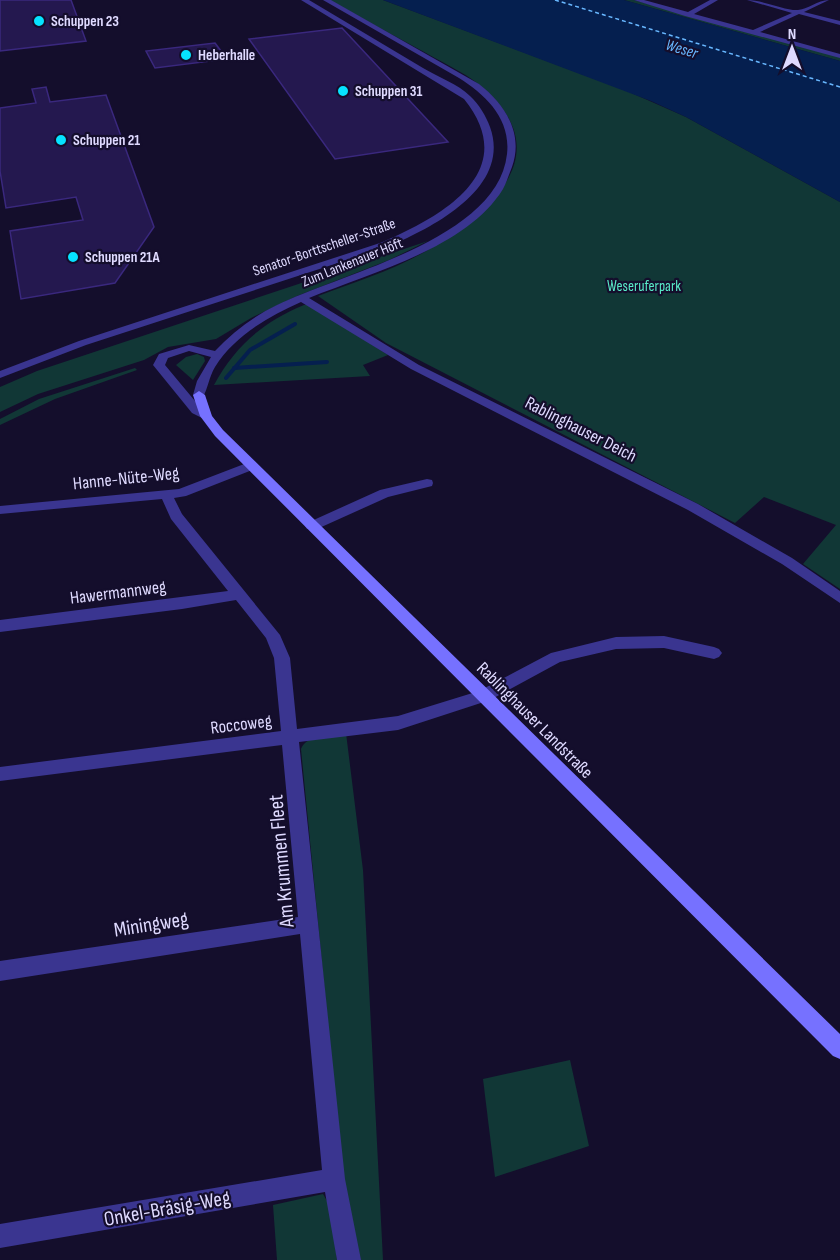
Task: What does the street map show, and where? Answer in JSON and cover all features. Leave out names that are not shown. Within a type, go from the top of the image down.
[{"type":"street","name":"Senator-Borttscheller-Straße","points":[[0,375],[84,342],[375,248],[428,224],[472,188],[485,168],[491,147],[488,126],[476,107],[450,84],[304,0]]},
{"type":"street","name":"Zum Lankenauer Höft","points":[[199,395],[202,380],[218,355],[248,327],[302,298],[408,256],[453,231],[476,212],[502,183],[509,167],[513,146],[506,118],[483,91],[460,75],[326,0]]},
{"type":"street","points":[[637,0],[840,55]]},
{"type":"street","points":[[691,14],[715,0]]},
{"type":"street","points":[[691,14],[722,0]]},
{"type":"street","points":[[750,0],[840,18]]},
{"type":"street","points":[[767,0],[840,23]]},
{"type":"street","points":[[756,31],[826,0]]},
{"type":"street","points":[[691,14],[840,55]]},
{"type":"street","name":"Rablinghauser Deich","points":[[302,298],[415,367],[693,507],[787,561],[840,598]]},
{"type":"street","name":"Rablinghauser Landstraße","points":[[218,355],[189,348],[163,357],[159,368],[196,410],[206,416],[312,526],[840,1049]]},
{"type":"street","name":"Rablinghauser Landstraße","points":[[199,395],[206,416]]},
{"type":"street","name":"Hanne-Nüte-Weg","points":[[0,510],[181,493],[252,465]]},
{"type":"street","points":[[312,526],[385,493],[414,488],[427,483]]},
{"type":"street","name":"Am Krummen Fleet","points":[[166,494],[176,516],[272,635],[282,658],[292,737],[334,1179],[349,1260]]},
{"type":"street","name":"Hawermannweg","points":[[0,626],[182,604],[240,594]]},
{"type":"street","name":"Roccoweg","points":[[0,774],[398,723],[483,696],[556,657],[615,639],[664,642],[714,653]]},
{"type":"street","name":"Miningweg","points":[[0,971],[309,924]]},
{"type":"street","name":"Onkel-Bräsig-Weg","points":[[0,1236],[334,1179]]},
{"type":"green space","name":"Weseruferpark","points":[[330,0],[383,0],[627,91],[686,117],[840,202],[840,589],[803,564],[836,525],[764,497],[735,523],[386,343],[318,296],[378,274],[436,245],[477,214],[495,197],[508,179],[516,159],[516,138],[507,115],[488,92],[474,80]]},
{"type":"green space","points":[[624,0],[634,0],[840,57],[840,61]]},
{"type":"green space","points":[[428,241],[389,260],[297,296],[251,318],[216,339],[168,347],[144,360],[38,394],[0,412],[0,387],[37,371]]},
{"type":"green space","points":[[304,305],[310,305],[388,355],[363,365],[370,376],[214,385],[231,358],[252,337],[276,319]]},
{"type":"green space","points":[[197,354],[204,357],[205,361],[193,380],[176,365],[186,357]]},
{"type":"green space","points":[[135,368],[137,370],[55,399],[0,425],[0,419],[39,399]]},
{"type":"green space","points":[[346,733],[363,870],[383,1260],[357,1260],[346,1208],[301,749],[304,744],[314,738]]},
{"type":"green space","points":[[570,1060],[589,1146],[495,1177],[483,1079]]},
{"type":"green space","points":[[323,1194],[330,1206],[337,1260],[277,1260],[273,1205]]},
{"type":"water","name":"Weser","points":[[383,0],[624,0],[840,61],[840,202],[686,117],[651,101]]},
{"type":"building","name":"Schuppen 23","points":[[0,0],[71,0],[86,41],[0,51]]},
{"type":"building","name":"Schuppen 31","points":[[342,28],[448,142],[335,159],[249,39]]},
{"type":"building","name":"Heberhalle","points":[[215,43],[227,59],[155,68],[146,51]]},
{"type":"building","points":[[46,87],[50,102],[106,95],[154,227],[115,283],[21,299],[10,231],[83,220],[76,197],[6,208],[0,171],[0,108],[36,103],[32,89]]},
{"type":"waterway","points":[[235,368],[250,350],[295,324]]},
{"type":"waterway","points":[[235,368],[327,362]]},
{"type":"waterway","points":[[226,378],[235,368]]},
{"type":"ferry route","points":[[555,0],[840,87]]},
{"type":"place","name":"Schuppen 23","points":[[39,21]]},
{"type":"place","name":"Heberhalle","points":[[186,55]]},
{"type":"place","name":"Schuppen 31","points":[[343,91]]},
{"type":"place","name":"Schuppen 21","points":[[61,140]]},
{"type":"place","name":"Schuppen 21A","points":[[73,257]]}]
